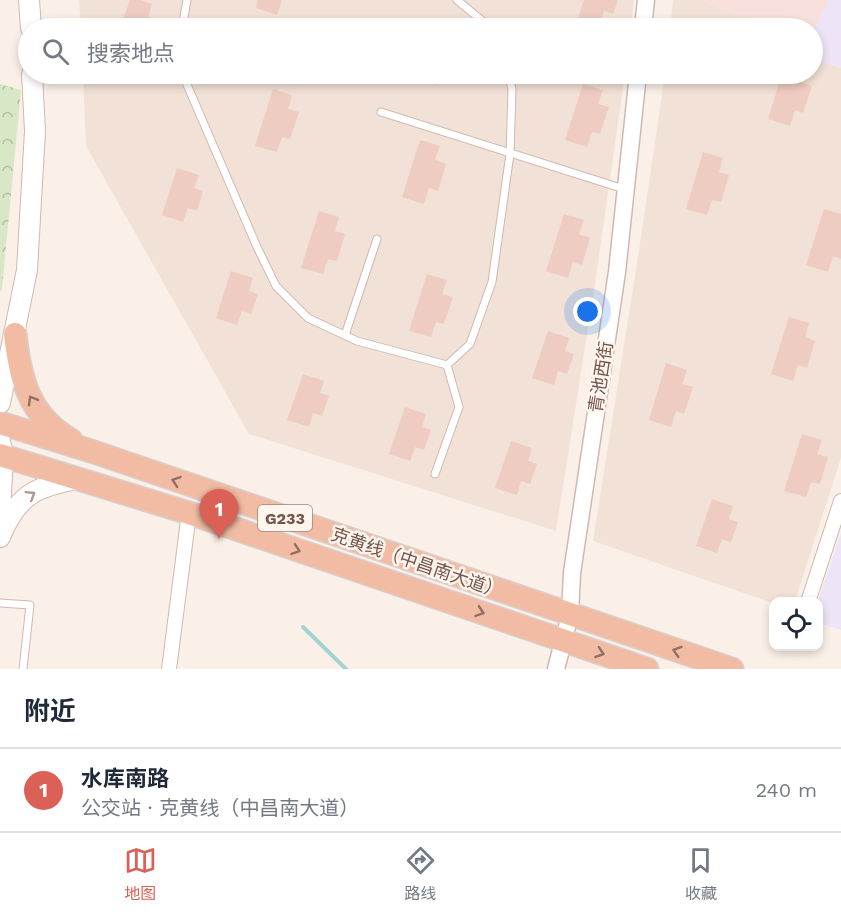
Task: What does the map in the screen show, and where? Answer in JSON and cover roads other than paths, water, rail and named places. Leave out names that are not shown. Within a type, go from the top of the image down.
[{"type":"highway","points":[[15,334],[20,374],[31,400],[53,428],[91,451]]},
{"type":"highway","name":"克黄线（中昌南大道）","points":[[0,423],[91,451],[732,669]]},
{"type":"highway","name":"克黄线（中昌南大道）","points":[[1,450],[647,669]]},
{"type":"main road","points":[[29,0],[30,18]]},
{"type":"main road","points":[[0,402],[27,270],[34,131],[32,84]]},
{"type":"main road","points":[[0,353],[15,334]]},
{"type":"main road","points":[[0,512],[1,450]]},
{"type":"main road","points":[[0,537],[13,510],[22,500],[48,486],[81,479]]},
{"type":"street","points":[[644,18],[646,0]]},
{"type":"street","name":"青池西街","points":[[545,669],[558,639],[572,573],[617,273],[637,84]]},
{"type":"street","points":[[810,597],[841,501]]},
{"type":"street","points":[[169,669],[189,513]]},
{"type":"street","name":"青池西街","points":[[556,669],[558,639]]},
{"type":"lane","points":[[184,18],[187,0]]},
{"type":"lane","points":[[457,0],[479,18]]},
{"type":"lane","points":[[187,84],[276,286],[308,318],[357,341],[447,365]]},
{"type":"lane","points":[[447,365],[471,344],[492,282],[510,154],[511,84]]},
{"type":"lane","points":[[381,112],[626,190]]},
{"type":"lane","points":[[345,335],[377,239]]},
{"type":"lane","points":[[435,474],[459,406],[447,365]]},
{"type":"lane","points":[[0,603],[30,605],[23,669]]},
{"type":"waterway","points":[[303,627],[346,669]]},
{"type":"place","name":"水库南路","points":[[219,539]]}]
